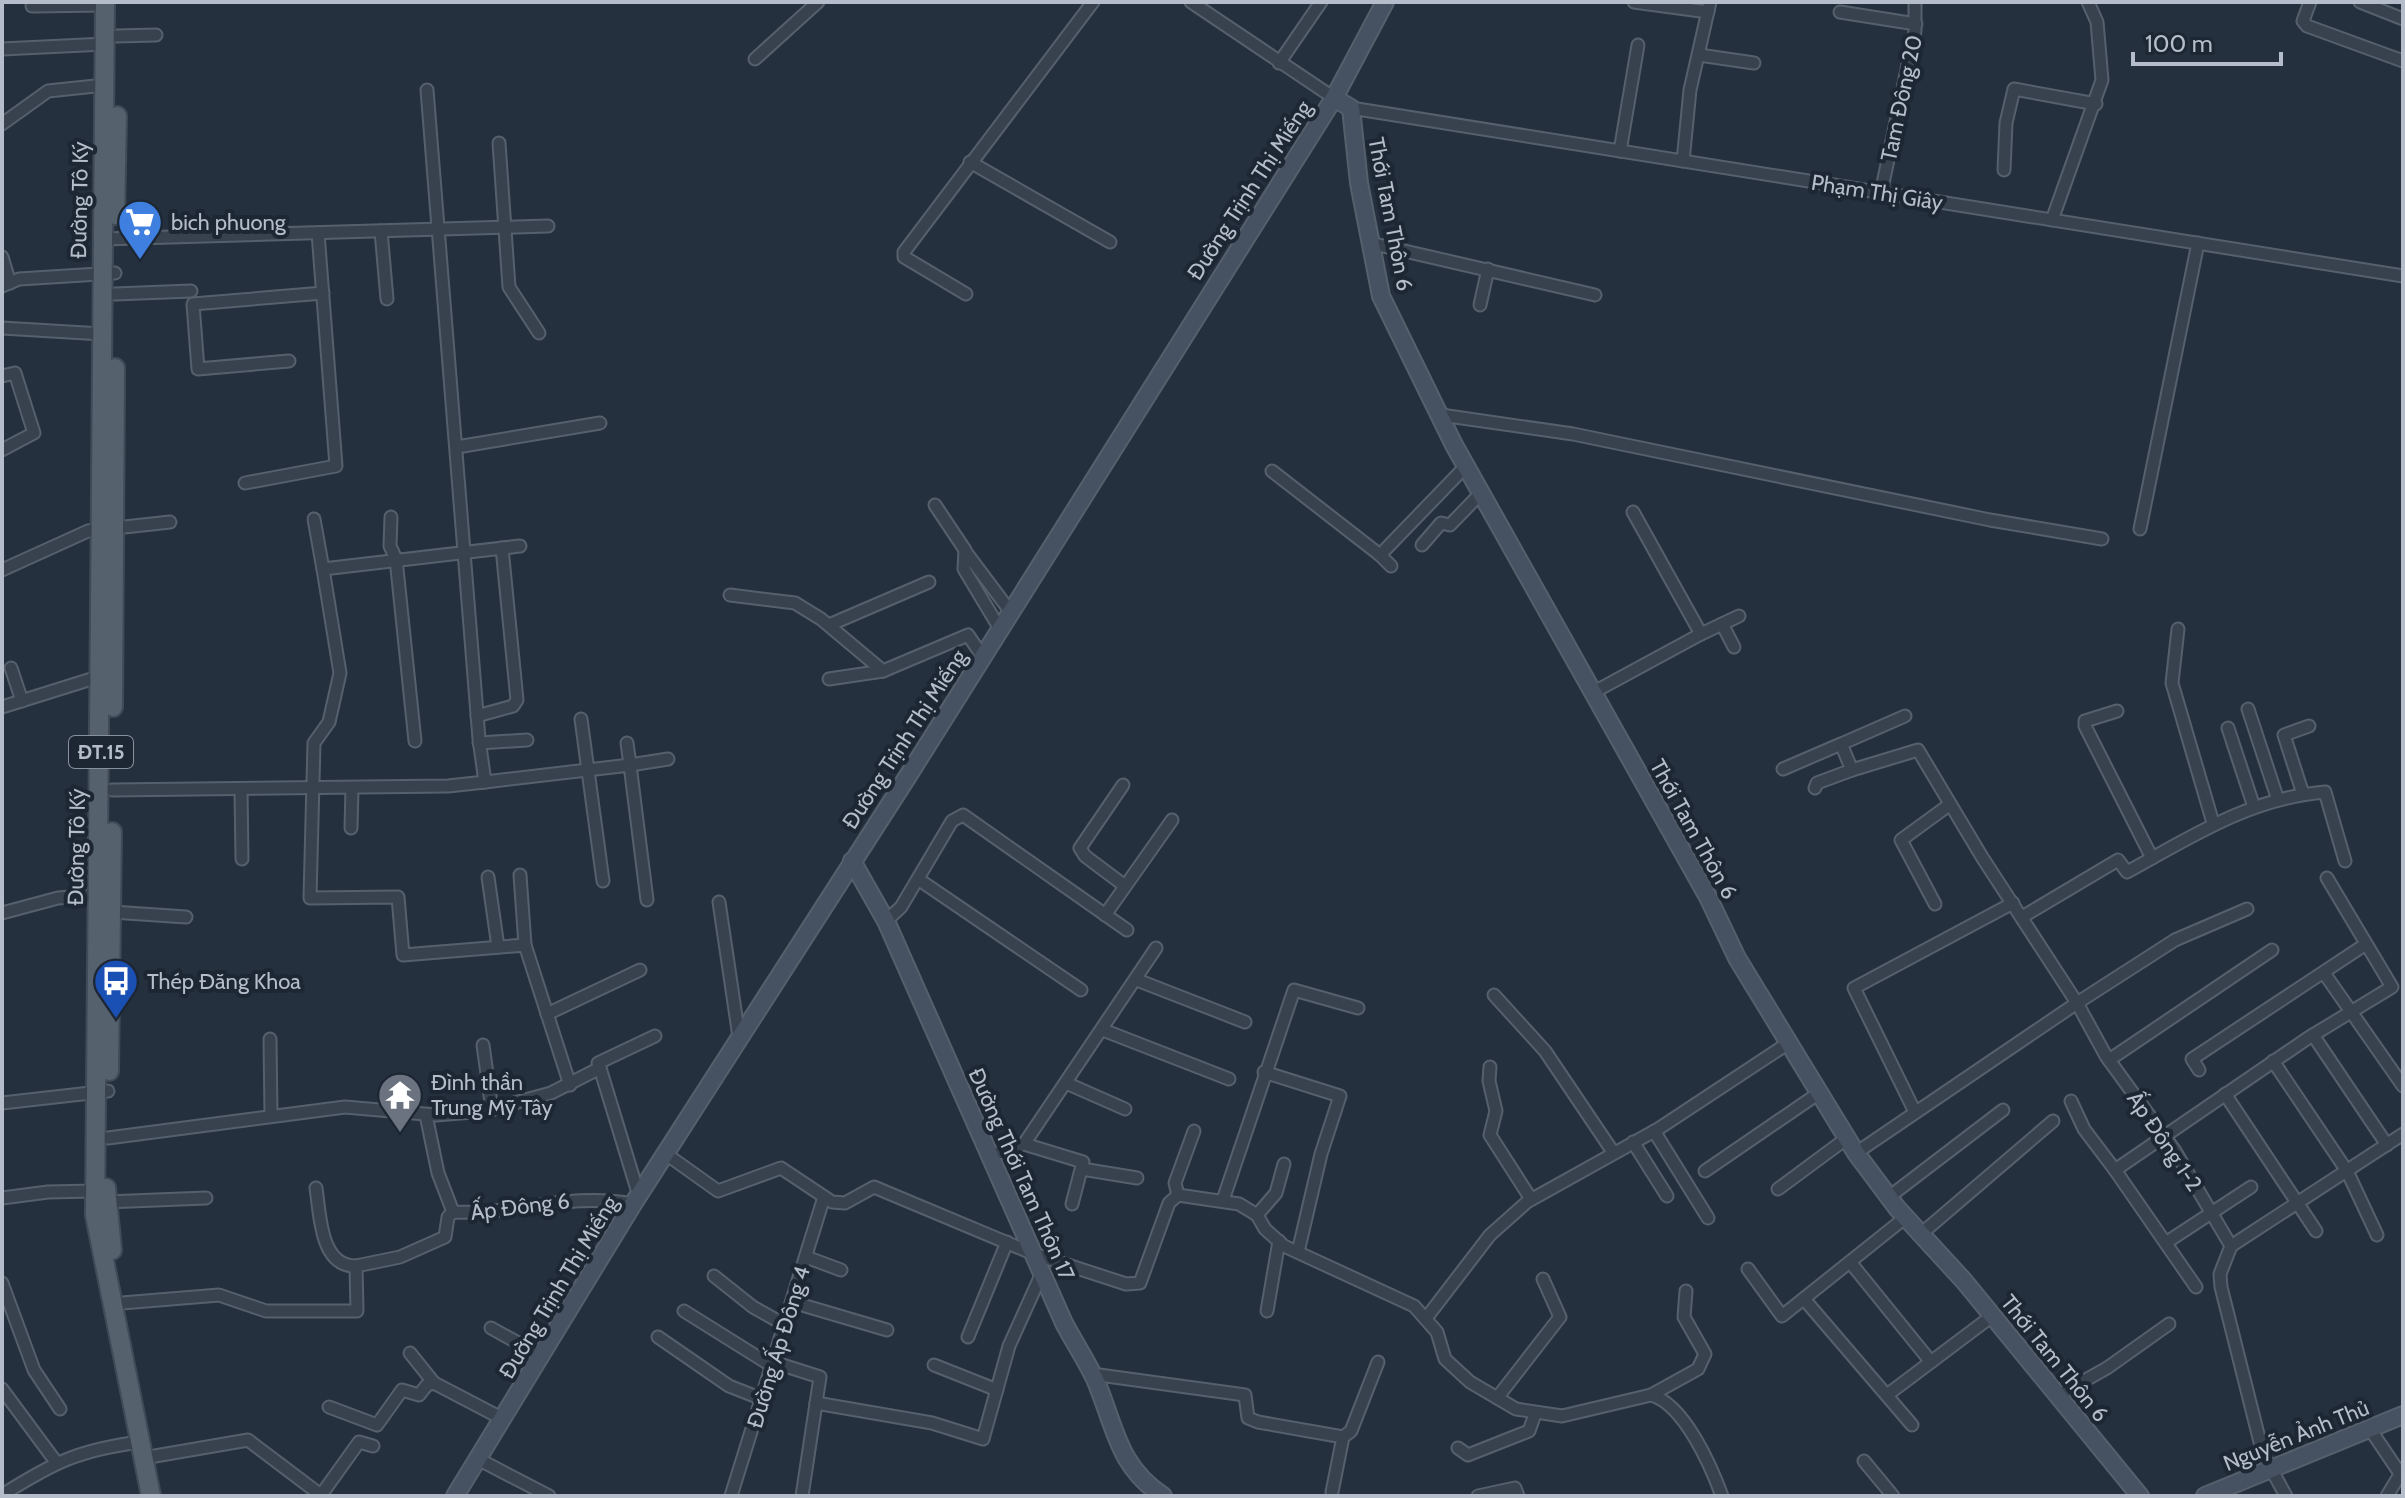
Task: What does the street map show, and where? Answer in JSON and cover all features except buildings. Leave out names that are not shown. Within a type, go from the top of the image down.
[{"type":"main road","name":"Đường Tô Ký","points":[[102,1091],[112,912],[108,530],[102,334],[109,238],[109,3]]},
{"type":"main road","name":"Đường Tô Ký","points":[[109,238],[105,85],[111,40]]},
{"type":"main road","name":"Đường Tô Ký","points":[[108,274],[115,294],[101,676],[99,895],[102,1139],[99,1245],[151,1496]]},
{"type":"main road","name":"Đường Tô Ký","points":[[100,1197],[162,1496]]},
{"type":"street","points":[[755,59],[818,2]]},
{"type":"street","points":[[966,294],[903,254],[1093,2]]},
{"type":"street","points":[[1279,63],[1321,2]]},
{"type":"street","name":"Đường Trịnh Thị Miếng","points":[[455,1496],[636,1200],[983,657],[1334,98],[1385,2]]},
{"type":"street","points":[[1634,2],[1709,7],[1690,90],[1683,161]]},
{"type":"street","name":"Tam Đông 20","points":[[1881,193],[1916,24],[1915,2]]},
{"type":"street","points":[[2052,220],[2096,104],[2102,80],[2097,22],[2088,2]]},
{"type":"street","points":[[2310,2],[2303,21],[2307,26],[2403,61]]},
{"type":"street","points":[[2360,2],[2403,19]]},
{"type":"street","points":[[32,6],[109,3]]},
{"type":"street","points":[[1198,4],[1279,63],[1351,108]]},
{"type":"street","points":[[1840,12],[1916,24]]},
{"type":"street","points":[[2,49],[156,35]]},
{"type":"street","points":[[1620,151],[1638,45]]},
{"type":"street","points":[[1699,55],[1754,63]]},
{"type":"street","points":[[2,124],[48,91],[105,85]]},
{"type":"street","points":[[2004,170],[2006,123],[2014,89],[2096,104]]},
{"type":"street","points":[[427,90],[479,743],[485,782]]},
{"type":"street","name":"Phạm Thị Giây","points":[[1351,108],[2403,276]]},
{"type":"street","name":"Thới Tam Thôn 6","points":[[1351,108],[1370,243],[1381,296],[1467,465],[1737,958],[1856,1153],[1889,1197],[2140,1496]]},
{"type":"street","points":[[499,143],[509,287],[539,333]]},
{"type":"street","points":[[973,158],[1110,242]]},
{"type":"street","points":[[109,238],[543,226]]},
{"type":"street","points":[[381,231],[387,299]]},
{"type":"street","points":[[245,483],[336,466],[318,233]]},
{"type":"street","points":[[1370,243],[1595,295]]},
{"type":"street","points":[[2140,529],[2198,243]]},
{"type":"street","points":[[2,257],[6,284],[108,274]]},
{"type":"street","points":[[1480,305],[1488,269]]},
{"type":"street","points":[[115,294],[191,291]]},
{"type":"street","points":[[289,361],[198,369],[193,304],[323,293]]},
{"type":"street","points":[[2,328],[102,334]]},
{"type":"street","points":[[2,376],[15,373],[34,433],[2,450]]},
{"type":"street","points":[[1441,415],[1573,434],[1990,520],[2102,539]]},
{"type":"street","points":[[457,447],[600,423]]},
{"type":"street","points":[[1380,555],[1467,465]]},
{"type":"street","points":[[1272,471],[1391,566]]},
{"type":"street","points":[[1422,545],[1441,523],[1453,522],[1482,492]]},
{"type":"street","points":[[935,505],[1010,611]]},
{"type":"street","points":[[1633,512],[1701,634]]},
{"type":"street","points":[[391,517],[390,546],[396,559],[415,741]]},
{"type":"street","points":[[314,519],[340,673],[329,722],[314,743],[310,898],[398,897],[403,955],[525,945]]},
{"type":"street","points":[[2,570],[88,531],[170,522]]},
{"type":"street","points":[[323,569],[464,550],[520,546]]},
{"type":"street","points":[[477,716],[513,706],[517,700],[502,548]]},
{"type":"street","points":[[965,550],[964,569],[1000,629]]},
{"type":"street","points":[[829,625],[929,582]]},
{"type":"street","points":[[730,595],[795,603],[829,625],[883,671]]},
{"type":"street","points":[[1594,692],[1739,616]]},
{"type":"street","points":[[1722,624],[1734,647]]},
{"type":"street","points":[[2178,629],[2172,683],[2213,823]]},
{"type":"street","points":[[829,679],[883,671],[968,635],[983,657]]},
{"type":"street","points":[[11,668],[22,701]]},
{"type":"street","points":[[2,707],[101,676]]},
{"type":"street","points":[[2248,709],[2278,800]]},
{"type":"street","points":[[2117,711],[2085,721],[2085,726],[2152,858]]},
{"type":"street","points":[[1783,769],[1905,716]]},
{"type":"street","points":[[581,719],[603,881]]},
{"type":"street","points":[[2303,794],[2284,735],[2309,726]]},
{"type":"street","points":[[2228,728],[2254,807]]},
{"type":"street","points":[[479,743],[527,740]]},
{"type":"street","points":[[627,743],[647,900]]},
{"type":"street","points":[[1815,788],[1817,783],[1852,770],[1841,744]]},
{"type":"street","name":"Ấp Đông 1-2","points":[[1852,770],[1918,750],[1949,805],[2077,1003],[2084,1022],[2163,1135],[2213,1212],[2231,1246]]},
{"type":"street","points":[[112,790],[311,789],[485,782],[668,759]]},
{"type":"street","points":[[1123,785],[1080,848],[1085,856],[1125,886]]},
{"type":"street","points":[[351,828],[352,788]]},
{"type":"street","points":[[241,789],[242,859]]},
{"type":"street","points":[[2022,917],[2118,860],[2127,872],[2213,823],[2254,807],[2303,794],[2325,792],[2345,861]]},
{"type":"street","points":[[1935,904],[1901,840],[1949,805]]},
{"type":"street","points":[[886,921],[901,907],[952,821],[963,815],[1127,930]]},
{"type":"street","points":[[1105,915],[1172,820]]},
{"type":"street","name":"Đường Thới Tam Thôn 17","points":[[852,861],[886,921],[1042,1273],[1092,1374],[1126,1461],[1147,1486],[1163,1496]]},
{"type":"street","points":[[520,875],[525,945],[570,1085]]},
{"type":"street","points":[[488,877],[498,947]]},
{"type":"street","points":[[2115,1170],[2273,1061],[2392,987],[2327,878]]},
{"type":"street","points":[[918,879],[1081,990]]},
{"type":"street","points":[[2,913],[58,898],[99,895]]},
{"type":"street","points":[[719,902],[739,1037]]},
{"type":"street","points":[[1915,1112],[1854,988],[2013,903]]},
{"type":"street","points":[[1856,1153],[2175,940],[2247,909]]},
{"type":"street","points":[[112,912],[186,917]]},
{"type":"street","points":[[2199,1070],[2192,1059],[2366,944]]},
{"type":"street","points":[[990,1156],[1024,1144],[1156,948]]},
{"type":"street","points":[[2109,1060],[2272,950]]},
{"type":"street","points":[[547,1014],[640,970]]},
{"type":"street","points":[[2324,973],[2403,1086]]},
{"type":"street","points":[[1137,980],[1245,1022]]},
{"type":"street","points":[[1223,1200],[1294,990],[1358,1008]]},
{"type":"street","points":[[1494,995],[1545,1051],[1613,1152]]},
{"type":"street","points":[[1103,1030],[1229,1079]]},
{"type":"street","points":[[2313,1035],[2387,1145]]},
{"type":"street","points":[[636,1200],[598,1063],[655,1036]]},
{"type":"street","points":[[270,1039],[271,1115]]},
{"type":"street","points":[[1427,1317],[1490,1235],[1531,1199],[1654,1131],[1790,1042]]},
{"type":"street","points":[[483,1045],[492,1110]]},
{"type":"street","points":[[2273,1061],[2347,1171],[2377,1235]]},
{"type":"street","points":[[1490,1067],[1489,1081],[1496,1111],[1490,1135],[1531,1199]]},
{"type":"street","points":[[102,1139],[345,1107],[426,1115],[492,1110],[570,1085],[600,1068]]},
{"type":"street","points":[[1264,1072],[1340,1096],[1321,1154],[1298,1252]]},
{"type":"street","points":[[1066,1083],[1125,1109]]},
{"type":"street","points":[[2,1103],[102,1091]]},
{"type":"street","points":[[1705,1171],[1819,1093]]},
{"type":"street","points":[[2225,1094],[2316,1231]]},
{"type":"street","points":[[2071,1101],[2084,1129],[2196,1287]]},
{"type":"street","points":[[1889,1197],[2003,1110]]},
{"type":"street","points":[[316,1188],[324,1238],[338,1261],[345,1266],[400,1257],[445,1237],[448,1217],[453,1212],[438,1173],[426,1115]]},
{"type":"street","points":[[1921,1234],[2053,1121]]},
{"type":"street","points":[[1178,1195],[1175,1183],[1194,1131]]},
{"type":"street","points":[[1654,1131],[1708,1218]]},
{"type":"street","points":[[2286,1496],[2270,1471],[2221,1287],[2221,1272],[2231,1246],[2403,1134]]},
{"type":"street","points":[[1778,1189],[1847,1138]]},
{"type":"street","points":[[1633,1142],[1667,1196]]},
{"type":"street","points":[[1024,1144],[1083,1162],[1072,1204]]},
{"type":"street","points":[[666,1154],[718,1191],[781,1168],[824,1197],[845,1203],[874,1187],[1034,1254],[1126,1284],[1140,1283],[1169,1203],[1178,1195],[1223,1200],[1257,1215],[1265,1229],[1298,1252],[1414,1306],[1427,1317],[1437,1332],[1445,1359],[1470,1382],[1497,1398],[1535,1414],[1562,1416],[1594,1412],[1651,1395],[1698,1369],[1704,1362],[1705,1354],[1684,1317],[1686,1291]]},
{"type":"street","points":[[1257,1215],[1276,1193],[1284,1164]]},
{"type":"street","points":[[1082,1169],[1137,1178]]},
{"type":"street","points":[[2167,1242],[2251,1187]]},
{"type":"street","name":"Đường Ấp Đông 4","points":[[731,1496],[824,1197]]},
{"type":"street","points":[[2,1198],[206,1198]]},
{"type":"street","name":"Ấp Đông 6","points":[[453,1212],[479,1213],[572,1199],[636,1200]]},
{"type":"street","points":[[1748,1269],[1782,1316],[1906,1217]]},
{"type":"street","points":[[1267,1311],[1279,1241]]},
{"type":"street","points":[[968,1337],[1007,1242]]},
{"type":"street","points":[[806,1257],[841,1270]]},
{"type":"street","points":[[1850,1262],[1931,1362]]},
{"type":"street","points":[[122,1303],[219,1295],[266,1311],[362,1311],[356,1266]]},
{"type":"street","points":[[816,1403],[932,1423],[983,1439],[1009,1346],[1042,1273]]},
{"type":"street","points":[[714,1276],[753,1307],[785,1325]]},
{"type":"street","points":[[1497,1398],[1560,1317],[1543,1279]]},
{"type":"street","points":[[2,1283],[34,1370],[60,1409]]},
{"type":"street","points":[[1804,1299],[1912,1425]]},
{"type":"street","points":[[792,1302],[887,1330]]},
{"type":"street","points":[[684,1311],[773,1364],[820,1377],[802,1496]]},
{"type":"street","points":[[1887,1395],[1992,1316]]},
{"type":"street","points":[[2057,1396],[2107,1368],[2169,1324]]},
{"type":"street","points":[[491,1328],[542,1356]]},
{"type":"street","points":[[658,1337],[729,1386],[762,1399]]},
{"type":"street","points":[[410,1353],[434,1383],[503,1419]]},
{"type":"street","points":[[1332,1492],[1343,1437],[1351,1431],[1378,1362]]},
{"type":"street","points":[[934,1365],[997,1390]]},
{"type":"street","points":[[1092,1374],[1245,1395],[1248,1418],[1343,1437]]},
{"type":"street","points":[[329,1407],[377,1425],[402,1390],[419,1395],[427,1385],[434,1383]]},
{"type":"street","points":[[2,1389],[56,1462]]},
{"type":"street","points":[[1651,1395],[1661,1398],[1697,1441],[1713,1470],[1722,1496]]},
{"type":"street","points":[[1458,1448],[1468,1455],[1507,1441],[1529,1431],[1535,1414]]},
{"type":"street","name":"Nguyễn Ảnh Thủ","points":[[2205,1496],[2403,1415]]},
{"type":"street","points":[[2370,1429],[2401,1477],[2387,1496]]},
{"type":"street","points":[[155,1456],[248,1440],[322,1496],[359,1442],[373,1446]]},
{"type":"street","points":[[2,1495],[56,1462],[106,1447],[140,1442]]},
{"type":"street","points":[[478,1459],[549,1496]]},
{"type":"street","points":[[1864,1461],[1893,1496]]},
{"type":"street","points":[[1478,1496],[1515,1488],[1518,1496]]},
{"type":"place","name":"bich phuong","points":[[140,261]]},
{"type":"place","name":"Thép Đăng Khoa","points":[[116,1020]]},
{"type":"place","name":"Đình thần Trung Mỹ Tây","points":[[400,1134]]}]
